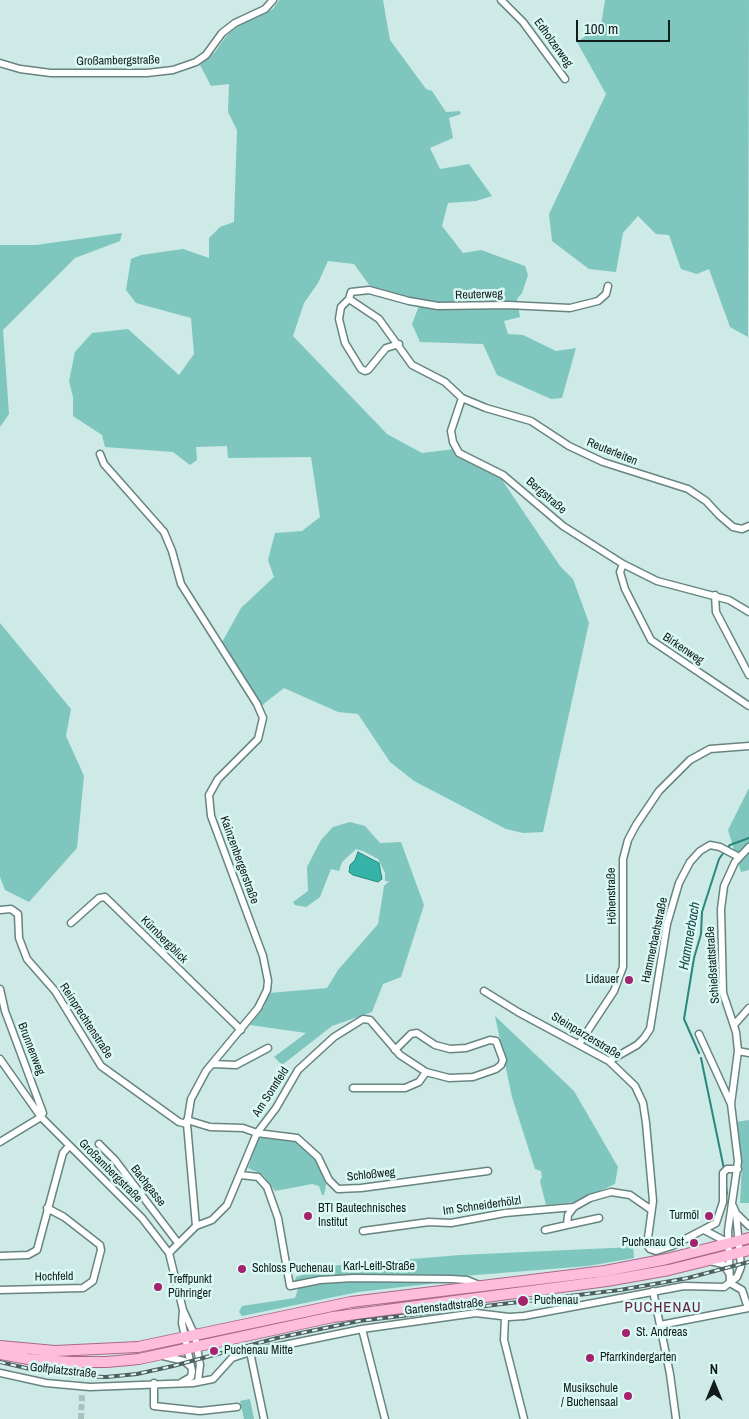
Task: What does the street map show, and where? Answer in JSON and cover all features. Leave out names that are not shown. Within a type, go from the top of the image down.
[{"type":"main road","points":[[0,1354],[46,1361],[107,1362],[159,1355],[185,1344],[195,1336],[351,1302],[586,1274],[667,1259],[749,1238]]},
{"type":"main road","points":[[0,1346],[34,1350],[106,1350],[185,1344],[197,1347],[275,1328],[354,1313],[577,1286],[670,1270],[739,1252]]},
{"type":"street","name":"Großambergstraße","points":[[0,64],[20,69],[51,72],[146,73],[172,70],[196,62],[206,55],[222,33],[234,23],[264,9],[273,0]]},
{"type":"street","name":"Edholzerweg","points":[[501,0],[526,26],[564,79]]},
{"type":"street","name":"Reuterweg","points":[[349,298],[351,292],[360,289],[438,306],[508,305],[570,308],[598,301],[606,294],[608,286]]},
{"type":"street","points":[[399,344],[386,348],[365,372],[361,369],[345,343],[340,326],[339,314],[349,298],[379,319],[399,344],[412,365],[445,382],[462,398]]},
{"type":"street","name":"Reuterleiten","points":[[462,398],[486,408],[531,421],[568,446],[604,462],[688,489],[706,501],[733,527],[742,529],[749,526]]},
{"type":"street","name":"Bergstraße","points":[[462,398],[451,431],[452,442],[460,453],[503,475],[563,526],[623,564],[657,581],[729,600],[749,612]]},
{"type":"street","name":"Kainzenbergerstraße","points":[[100,454],[104,464],[164,532],[172,550],[181,584],[262,714],[263,724],[258,740],[218,778],[211,789],[208,800],[210,816],[268,972],[263,1000],[212,1064],[194,1092],[188,1122],[196,1226]]},
{"type":"street","name":"Birkenweg","points":[[623,564],[620,572],[625,589],[651,640],[749,706]]},
{"type":"street","points":[[715,595],[716,612],[749,675]]},
{"type":"street","name":"Höhenstraße","points":[[579,1044],[614,991],[623,966],[623,866],[628,840],[634,829],[659,791],[690,760],[710,749],[749,746]]},
{"type":"street","name":"Hammerbachstraße","points":[[608,1061],[637,1045],[647,1034],[667,924],[679,883],[690,862],[700,851],[710,845],[720,847],[739,857]]},
{"type":"street","name":"Schießstattstraße","points":[[733,1241],[730,1214],[733,1206],[738,1170],[738,1153],[730,1104],[738,1051],[734,1025],[724,993],[721,908],[724,886],[739,857],[749,847]]},
{"type":"street","name":"Kürnbergblick","points":[[71,923],[99,898],[105,897],[241,1030]]},
{"type":"street","name":"Reinprechtenstraße","points":[[0,910],[11,909],[18,914],[19,938],[28,959],[55,991],[101,1066],[179,1122],[210,1127],[243,1128],[257,1134]]},
{"type":"street","name":"Brunnenweg","points":[[0,989],[18,1048],[42,1109],[41,1117]]},
{"type":"street","name":"Steinparzerstraße","points":[[484,991],[518,1012],[608,1061],[635,1086],[643,1103],[653,1201],[650,1209],[652,1221],[648,1246],[656,1252],[672,1246]]},
{"type":"street","points":[[734,1025],[749,1008]]},
{"type":"street","name":"Am Sonnfeld","points":[[257,1134],[276,1108],[298,1070],[334,1037],[358,1021],[370,1020],[394,1050],[426,1072],[449,1078],[473,1077],[496,1069],[501,1065],[502,1060],[496,1042],[490,1040],[466,1048],[450,1049],[435,1045],[417,1033],[411,1034],[394,1050]]},
{"type":"street","points":[[699,1034],[730,1104]]},
{"type":"street","points":[[212,1064],[236,1065],[268,1048]]},
{"type":"street","points":[[738,1051],[749,1054]]},
{"type":"street","name":"Großambergstraße","points":[[0,1059],[41,1117],[142,1218],[169,1254],[183,1310],[195,1336]]},
{"type":"street","points":[[353,1088],[405,1088],[419,1082],[426,1072]]},
{"type":"street","points":[[0,1142],[41,1117]]},
{"type":"street","points":[[169,1254],[196,1226],[204,1224],[220,1214],[241,1175],[257,1134]]},
{"type":"street","name":"Schloßweg","points":[[257,1134],[297,1138],[318,1157],[329,1180],[338,1189],[361,1188],[488,1171]]},
{"type":"street","name":"Bachgasse","points":[[99,1144],[178,1243]]},
{"type":"street","name":"Hochfeld","points":[[0,1256],[35,1253],[63,1154],[69,1146]]},
{"type":"street","points":[[667,1259],[672,1246],[716,1223],[721,1213],[725,1171],[738,1170]]},
{"type":"street","name":"Karl-Leitl-Straße","points":[[241,1175],[258,1177],[267,1187],[278,1218],[290,1286],[320,1280],[353,1278],[467,1280],[480,1286]]},
{"type":"street","name":"Im Schneiderhölzl","points":[[363,1231],[429,1222],[451,1223],[506,1213],[574,1206],[598,1196],[621,1192],[630,1195],[650,1209]]},
{"type":"street","points":[[568,1225],[568,1215],[574,1206]]},
{"type":"street","points":[[733,1206],[736,1213],[749,1226]]},
{"type":"street","name":"Hochfeld","points":[[0,1290],[83,1288],[93,1280],[101,1250],[100,1245],[64,1217],[47,1208]]},
{"type":"street","points":[[730,1282],[739,1273],[739,1252],[733,1241],[736,1213]]},
{"type":"street","points":[[545,1230],[599,1218]]},
{"type":"street","points":[[704,1230],[733,1241],[739,1252]]},
{"type":"street","points":[[730,1282],[730,1274],[739,1252]]},
{"type":"street","points":[[706,1261],[723,1264],[730,1274]]},
{"type":"street","points":[[660,1325],[748,1308],[742,1290],[730,1282]]},
{"type":"street","name":"Gartenstadtstraße","points":[[198,1381],[213,1379],[230,1360],[250,1352],[362,1329],[470,1314],[487,1313],[505,1317],[524,1316],[691,1285],[720,1288],[730,1282]]},
{"type":"street","points":[[653,1291],[676,1419]]},
{"type":"street","name":"Großambergstraße","points":[[183,1310],[182,1324],[185,1344]]},
{"type":"street","points":[[505,1317],[504,1340],[524,1419]]},
{"type":"street","points":[[362,1329],[385,1419]]},
{"type":"street","points":[[195,1336],[201,1376],[198,1381]]},
{"type":"street","points":[[181,1383],[190,1377],[191,1368],[185,1344]]},
{"type":"street","points":[[250,1352],[264,1419]]},
{"type":"street","points":[[159,1355],[184,1361],[191,1368]]},
{"type":"street","name":"Golfplatzstraße","points":[[0,1373],[39,1382],[82,1386],[198,1381]]},
{"type":"street","points":[[154,1383],[154,1406],[200,1411],[237,1407]]},
{"type":"street","points":[[82,1386],[82,1394]]},
{"type":"shaded area","points":[[279,0],[383,0],[390,40],[426,89],[432,91],[446,112],[460,111],[461,114],[449,118],[453,138],[430,148],[440,169],[469,164],[492,196],[476,201],[448,203],[442,226],[463,253],[481,250],[525,266],[528,275],[522,293],[517,299],[520,317],[504,321],[508,334],[523,335],[556,351],[576,348],[562,398],[551,399],[497,375],[483,344],[420,342],[412,324],[419,306],[370,286],[354,264],[328,261],[318,283],[304,303],[293,336],[387,434],[422,453],[455,449],[496,471],[560,566],[573,579],[589,623],[543,832],[523,833],[506,829],[414,781],[390,762],[358,714],[338,712],[284,688],[261,706],[221,644],[241,608],[274,577],[268,560],[275,533],[302,531],[320,517],[311,457],[228,458],[227,446],[196,447],[197,460],[190,465],[173,452],[105,447],[102,435],[73,416],[73,397],[69,381],[75,352],[92,333],[128,329],[179,375],[194,354],[191,318],[136,303],[126,290],[131,259],[141,255],[183,249],[209,258],[209,238],[220,227],[234,222],[237,130],[228,112],[229,84],[211,86],[200,65],[215,52],[227,35],[242,23],[273,9]]},
{"type":"shaded area","points":[[605,0],[749,0],[748,337],[730,327],[709,269],[697,274],[681,269],[669,235],[656,234],[638,216],[623,233],[616,272],[589,269],[552,241],[549,214],[606,94],[577,42],[601,25]]},
{"type":"shaded area","points":[[122,233],[120,241],[75,258],[3,330],[9,414],[0,427],[0,245],[36,245]]},
{"type":"shaded area","points":[[0,623],[71,709],[66,736],[84,776],[77,848],[29,902],[5,890],[0,877]]},
{"type":"shaded area","points":[[749,788],[749,870],[741,872],[728,830]]},
{"type":"shaded area","points":[[350,822],[365,826],[380,843],[401,842],[424,905],[401,977],[383,984],[372,1012],[332,1026],[282,1065],[274,1057],[306,1033],[250,1025],[264,1007],[269,993],[327,988],[338,970],[378,924],[384,886],[389,881],[385,881],[385,873],[378,859],[356,849],[342,862],[339,871],[331,869],[320,897],[306,907],[295,905],[293,902],[308,891],[307,867],[321,840],[333,827]]},
{"type":"shaded area","points":[[358,852],[379,863],[382,879],[378,882],[353,875],[349,872],[350,865],[355,860]]},
{"type":"shaded area","points":[[495,1016],[574,1091],[618,1167],[615,1184],[575,1202],[546,1205],[540,1181],[542,1177],[541,1171],[535,1169],[512,1097]]},
{"type":"shaded area","points":[[749,1120],[749,1203],[740,1203],[742,1163],[736,1122]]},
{"type":"shaded area","points":[[259,1137],[288,1139],[301,1144],[317,1161],[326,1185],[324,1195],[322,1195],[319,1186],[312,1184],[275,1191],[263,1175],[248,1168]]},
{"type":"shaded area","points":[[633,1247],[634,1258],[588,1266],[451,1277],[446,1282],[358,1292],[242,1316],[239,1312],[242,1306],[295,1298],[298,1289],[294,1283],[296,1277],[329,1266],[460,1255]]},
{"type":"shaded area","points":[[250,1399],[254,1419],[244,1419],[240,1401]]},
{"type":"waterway","name":"Hammerbach","points":[[727,848],[749,838]]},
{"type":"waterway","name":"Hammerbach","points":[[699,1053],[684,1019],[694,958],[701,934],[702,912],[719,859],[724,852]]},
{"type":"waterway","name":"Hammerbach","points":[[701,1058],[724,1169]]},
{"type":"waterway","name":"Hammerbach","points":[[726,1186],[727,1194]]},
{"type":"tunnel","points":[[81,1419],[82,1394]]},
{"type":"railway","points":[[0,1362],[76,1376],[106,1377],[137,1374],[277,1338],[359,1321],[620,1290],[688,1278],[749,1262]]},
{"type":"place","name":"Lidauer","points":[[629,980]]},
{"type":"place","name":"BTI Bautechnisches Institut","points":[[308,1216]]},
{"type":"place","name":"Turmöl","points":[[709,1216]]},
{"type":"place","name":"Puchenau Ost","points":[[694,1243]]},
{"type":"place","name":"Schloss Puchenau","points":[[242,1269]]},
{"type":"place","name":"Treffpunkt Pühringer","points":[[158,1287]]},
{"type":"place","name":"Puchenau","points":[[523,1301]]},
{"type":"place","name":"St. Andreas","points":[[626,1333]]},
{"type":"place","name":"Puchenau Mitte","points":[[214,1351]]},
{"type":"place","name":"Pfarrkindergarten","points":[[590,1358]]},
{"type":"place","name":"Musikschule / Buchensaal","points":[[628,1396]]},
{"type":"district","name":"PUCHENAU","points":[[663,1308]]}]
